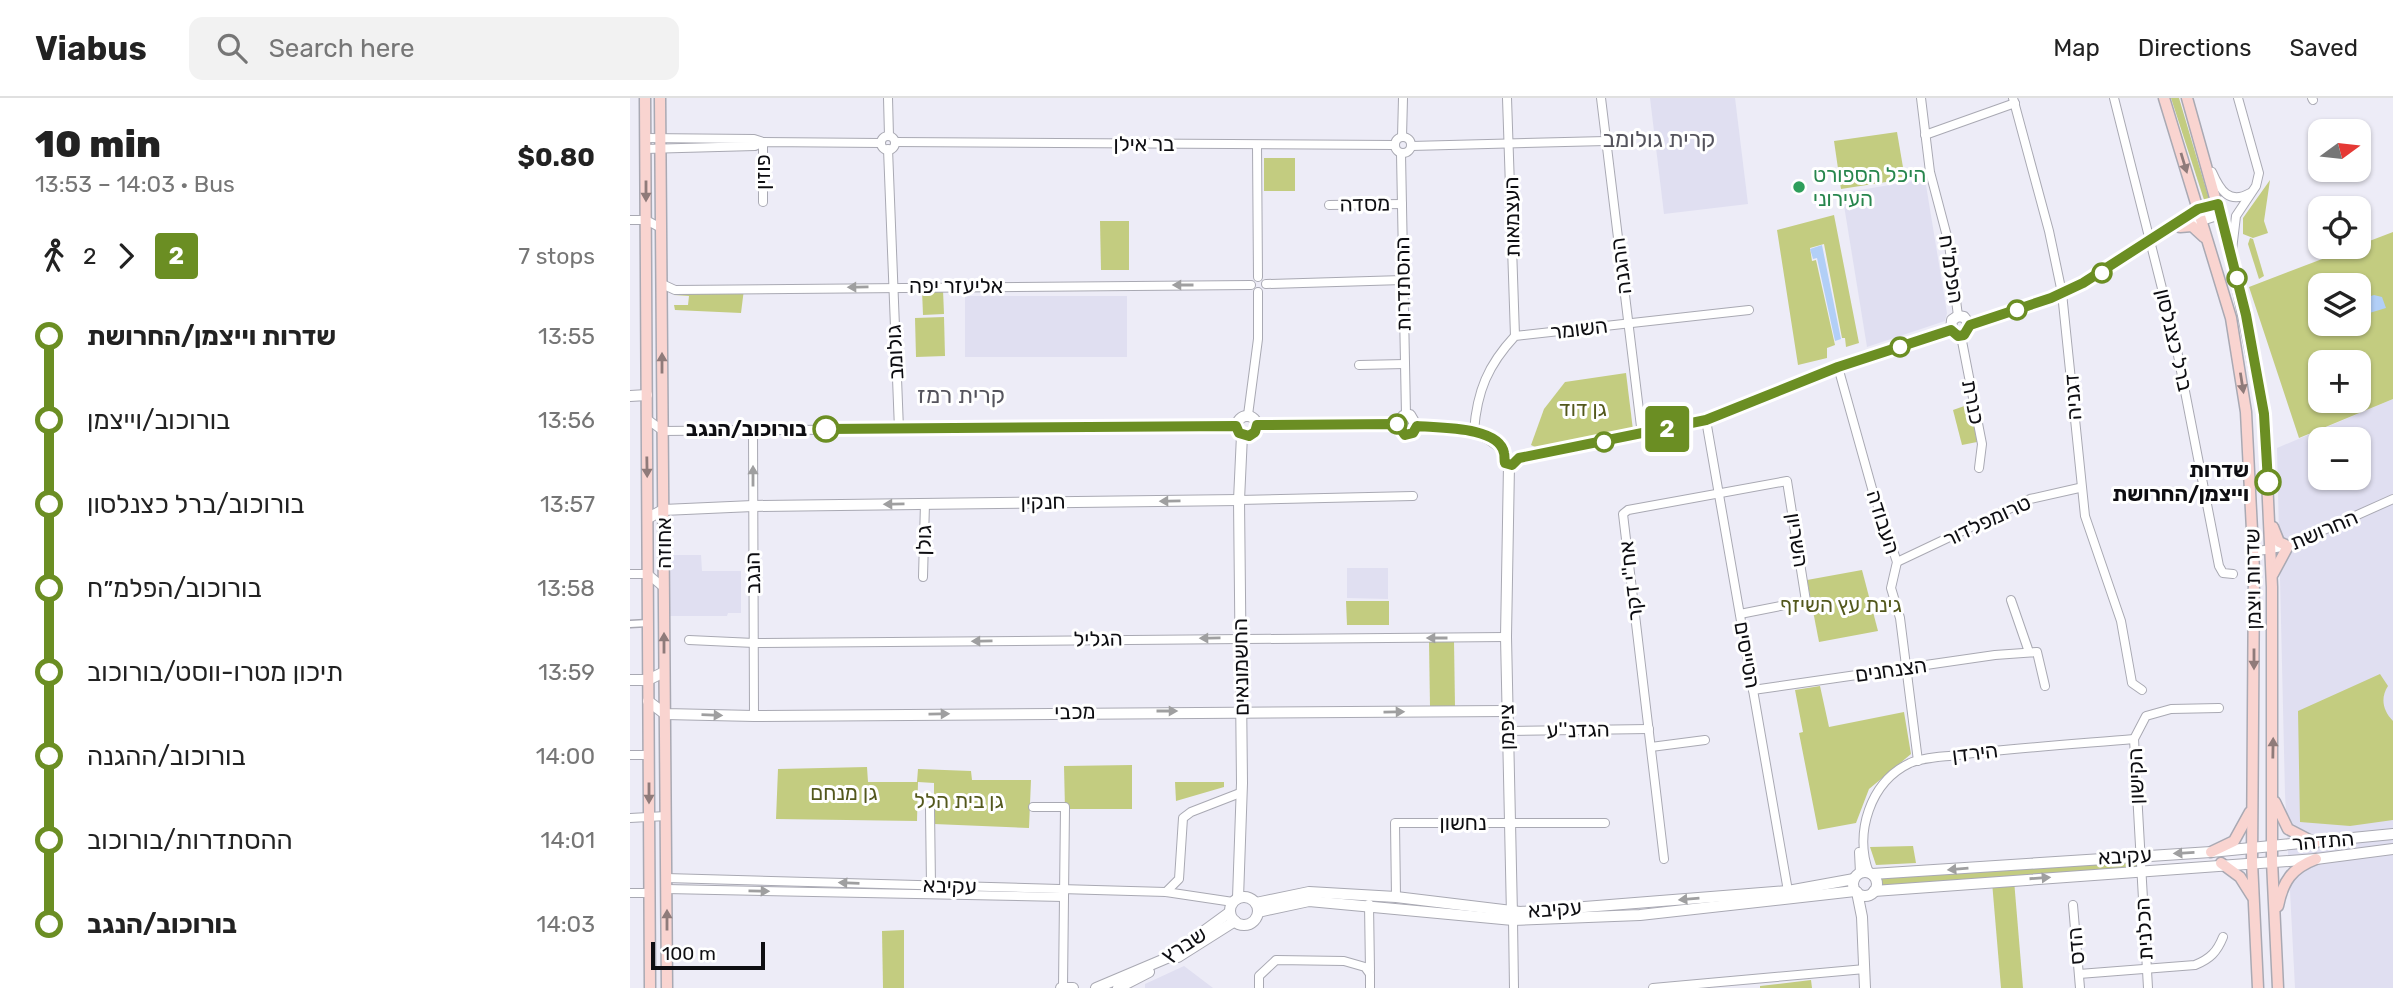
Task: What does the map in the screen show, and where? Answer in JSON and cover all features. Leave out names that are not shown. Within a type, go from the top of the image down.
[{"type":"main road","name":"אחוזה","points":[[645,98],[650,988]]},
{"type":"main road","name":"אחוזה","points":[[660,98],[663,431],[667,506],[664,588],[667,988]]},
{"type":"main road","name":"שדרות ויצמן","points":[[2164,98],[2231,318],[2246,412],[2253,552],[2252,862],[2258,988]]},
{"type":"main road","name":"שדרות ויצמן","points":[[2187,98],[2231,255],[2264,414],[2273,587],[2272,861],[2278,988]]},
{"type":"main road","points":[[2180,227],[2192,226],[2200,231],[2210,248]]},
{"type":"main road","points":[[2270,511],[2277,537],[2282,544],[2288,546],[2276,566],[2273,587]]},
{"type":"main road","points":[[2272,792],[2288,829],[2315,843]]},
{"type":"main road","points":[[2211,852],[2228,845],[2239,835],[2254,799]]},
{"type":"main road","points":[[2275,933],[2284,882],[2298,867],[2316,859]]},
{"type":"main road","points":[[2221,863],[2240,877],[2254,903]]},
{"type":"street","points":[[645,144],[755,146],[763,142],[885,146],[892,139],[888,98]]},
{"type":"street","points":[[1402,137],[1409,140],[1411,146],[1409,151],[1401,154],[1394,145],[1402,137],[1403,98]]},
{"type":"street","name":"העצמאות","points":[[1507,98],[1515,336]]},
{"type":"street","name":"ההגנה","points":[[1601,98],[1642,435]]},
{"type":"street","name":"הפלמ\"ח","points":[[1921,98],[1930,172],[1949,244],[1958,316]]},
{"type":"street","name":"ברל כצנלסון","points":[[2113,98],[2155,238],[2219,566],[2223,573],[2233,574]]},
{"type":"street","points":[[2231,255],[2236,216],[2258,180],[2258,167],[2239,98]]},
{"type":"street","points":[[1925,135],[2014,101]]},
{"type":"street","name":"דגניה","points":[[2014,101],[2049,231],[2062,293],[2080,488],[2092,542],[2121,621],[2132,683],[2142,690]]},
{"type":"street","name":"בר אילן","points":[[892,139],[1394,145]]},
{"type":"street","points":[[1411,146],[1606,141]]},
{"type":"street","name":"פוזין","points":[[763,142],[763,202]]},
{"type":"street","points":[[1257,145],[1258,277],[1251,285],[1258,292],[1258,339],[1248,415],[1257,425],[1397,424],[1406,415],[1413,417],[1417,426]]},
{"type":"street","name":"גולומב","points":[[885,146],[899,429]]},
{"type":"street","points":[[2203,150],[2225,195],[2235,199],[2252,191]]},
{"type":"street","name":"ההסתדרות","points":[[1401,154],[1406,415]]},
{"type":"street","name":"מסדה","points":[[1329,205],[1402,204]]},
{"type":"street","points":[[1504,452],[1503,460],[1509,465],[1515,464],[1519,458],[1706,420],[1838,367],[1951,330],[1961,336],[1967,332],[1970,325],[2062,293],[2104,272],[2155,238],[2200,214],[2219,209]]},
{"type":"street","points":[[2155,238],[2200,214]]},
{"type":"street","points":[[630,220],[646,220],[661,228]]},
{"type":"street","points":[[1258,277],[1266,285]]},
{"type":"street","points":[[1258,292],[1266,285],[1403,280]]},
{"type":"street","name":"אליעזר יפה","points":[[662,284],[674,290],[892,286],[1251,285]]},
{"type":"street","name":"השומר","points":[[1515,336],[1749,310]]},
{"type":"street","points":[[1951,330],[1952,320],[1958,316],[1965,317],[1970,325]]},
{"type":"street","points":[[1474,431],[1476,407],[1485,375],[1515,336]]},
{"type":"street","name":"כנרת","points":[[1961,336],[1982,444],[1979,468]]},
{"type":"street","points":[[1359,365],[1405,364]]},
{"type":"street","name":"העבודה","points":[[1838,367],[1873,492],[1897,562],[1891,576],[1891,588],[1900,618],[1918,761]]},
{"type":"street","points":[[630,396],[647,396]]},
{"type":"street","points":[[1239,431],[1241,417],[1248,415]]},
{"type":"street","points":[[647,419],[663,431],[1239,431],[1252,435],[1257,425]]},
{"type":"street","name":"הטייסים","points":[[1706,420],[1788,891]]},
{"type":"street","points":[[1397,424],[1405,435],[1413,433],[1417,426]]},
{"type":"street","points":[[1417,426],[1474,431],[1489,436],[1504,452]]},
{"type":"street","name":"הנגב","points":[[753,429],[754,716]]},
{"type":"street","name":"החשמונאים","points":[[1234,908],[1242,712],[1239,431]]},
{"type":"street","points":[[1504,452],[1515,450],[1519,458]]},
{"type":"street","name":"ציפמן","points":[[1509,465],[1506,495],[1506,637],[1508,824],[1514,988]]},
{"type":"street","name":"השריון","points":[[1719,494],[1787,481],[1806,601],[1740,614]]},
{"type":"street","name":"טרומפלדור","points":[[1897,562],[2030,499],[2080,488]]},
{"type":"street","name":"אח''י דקר","points":[[1664,859],[1623,514],[1629,510],[1719,494]]},
{"type":"street","name":"חנקין","points":[[648,518],[667,506],[1413,496]]},
{"type":"street","name":"החרושת","points":[[2253,552],[2288,546],[2393,499]]},
{"type":"street","name":"גולן","points":[[923,577],[925,503]]},
{"type":"street","points":[[630,574],[648,574],[664,588]]},
{"type":"street","points":[[2011,600],[2029,652],[2037,652],[2045,685]]},
{"type":"street","points":[[630,624],[648,623]]},
{"type":"street","name":"הגליל","points":[[690,640],[754,643],[1506,637]]},
{"type":"street","name":"הצנחנים","points":[[1753,690],[2029,652]]},
{"type":"street","points":[[630,680],[648,680],[664,672]]},
{"type":"street","points":[[630,680],[664,713]]},
{"type":"street","name":"הקישון","points":[[2141,871],[2134,739],[2146,716],[2157,712],[2219,709]]},
{"type":"street","name":"מכבי","points":[[664,713],[754,716],[1507,711]]},
{"type":"street","name":"הגדנ''ע","points":[[1507,731],[1649,729]]},
{"type":"street","name":"הירדן","points":[[1864,875],[1862,839],[1866,819],[1878,793],[1897,772],[1918,761],[2006,749],[2134,739]]},
{"type":"street","points":[[1651,747],[1705,740]]},
{"type":"street","points":[[630,755],[649,755]]},
{"type":"street","points":[[1166,892],[1180,878],[1183,818],[1191,812],[1240,793]]},
{"type":"street","points":[[1033,807],[1065,807],[1062,988],[1073,988]]},
{"type":"street","points":[[930,809],[932,886]]},
{"type":"street","points":[[630,818],[666,816]]},
{"type":"street","name":"נחשון","points":[[1396,897],[1395,823],[1605,823]]},
{"type":"street","name":"התדהר","points":[[2252,847],[2393,834]]},
{"type":"street","name":"עקיבא","points":[[1257,908],[1309,891],[1396,897],[1512,916],[1788,891],[1864,875],[2252,847]]},
{"type":"street","name":"התדהר","points":[[2252,862],[2316,859],[2393,849]]},
{"type":"street","name":"עקיבא","points":[[1257,908],[1309,901],[1512,916],[1640,915],[1856,892],[1863,896],[1873,893],[2252,862]]},
{"type":"street","name":"הכלנית","points":[[2141,871],[2148,988]]},
{"type":"street","points":[[1863,917],[1877,884],[1864,875],[1856,892],[1863,917],[1865,988]]},
{"type":"street","name":"עקיבא","points":[[666,884],[932,886],[1064,894]]},
{"type":"street","name":"עקיבא","points":[[666,884],[1064,894],[1166,892],[1234,908]]},
{"type":"street","points":[[630,893],[650,893]]},
{"type":"street","points":[[1248,897],[1257,908],[1249,924],[1234,908],[1248,897]]},
{"type":"street","points":[[1369,904],[1370,988]]},
{"type":"street","name":"הדס","points":[[2073,905],[2080,988]]},
{"type":"street","name":"שברץ","points":[[1096,988],[1167,958],[1234,908]]},
{"type":"street","name":"שברץ","points":[[1118,988],[1198,946],[1234,908]]},
{"type":"street","points":[[2079,974],[2183,967],[2207,960],[2218,949],[2223,937]]},
{"type":"street","points":[[1259,988],[1259,976],[1276,960],[1344,961],[1365,967],[1370,974]]},
{"type":"street","points":[[1653,988],[1723,985],[1865,969]]},
{"type":"shaded area","points":[[1650,98],[1735,98],[1748,204],[1664,214]]},
{"type":"shaded area","points":[[1925,179],[1947,313],[1945,321],[1867,347],[1842,193]]},
{"type":"shaded area","points":[[965,296],[1127,296],[1127,357],[965,357]]},
{"type":"shaded area","points":[[2393,399],[2393,988],[2295,988],[2285,794],[2277,448],[2308,435],[2308,490],[2371,490],[2371,427],[2327,427],[2360,413],[2371,413],[2371,408]]},
{"type":"shaded area","points":[[669,555],[701,555],[702,571],[741,571],[741,613],[728,613],[727,616],[669,616]]},
{"type":"shaded area","points":[[1347,568],[1388,568],[1388,599],[1347,598]]},
{"type":"shaded area","points":[[1184,966],[1213,988],[1145,988],[1145,984]]},
{"type":"green space","points":[[2171,98],[2179,98],[2209,199],[2206,206]]},
{"type":"green space","points":[[1897,132],[1905,179],[1841,189],[1834,141]]},
{"type":"green space","points":[[1264,158],[1295,158],[1295,191],[1264,191]]},
{"type":"green space","points":[[2270,180],[2264,221],[2268,233],[2253,238],[2243,234],[2243,218]]},
{"type":"green space","points":[[1834,215],[1859,343],[1846,347],[1845,338],[1842,338],[1824,244],[1810,248],[1812,261],[1816,260],[1835,345],[1827,348],[1827,358],[1798,365],[1777,230]]},
{"type":"green space","points":[[1100,221],[1129,221],[1129,270],[1101,270]]},
{"type":"green space","points":[[2393,232],[2393,399],[2371,408],[2371,350],[2308,350],[2308,413],[2359,413],[2326,427],[2308,427],[2308,434],[2299,438],[2249,287],[2322,259],[2371,259],[2371,240]]},
{"type":"green space","points":[[2250,238],[2253,239],[2264,276],[2259,279],[2248,244]]},
{"type":"green space","points":[[744,289],[741,313],[675,310],[674,305],[688,305],[689,296],[674,295],[675,290]]},
{"type":"green space","points":[[922,290],[943,290],[944,314],[923,315]]},
{"type":"green space","points":[[944,317],[945,356],[916,357],[915,318]]},
{"type":"green space","name":"גן דוד","points":[[1626,373],[1633,430],[1539,449],[1531,445],[1544,409],[1565,382]]},
{"type":"green space","points":[[1970,404],[1977,442],[1962,445],[1953,410]]},
{"type":"green space","name":"גינת עץ השיזף","points":[[1862,570],[1878,631],[1819,642],[1807,580]]},
{"type":"green space","points":[[1346,601],[1389,601],[1389,625],[1347,625]]},
{"type":"green space","points":[[1429,641],[1454,641],[1455,707],[1430,707]]},
{"type":"green space","points":[[2380,674],[2388,686],[2383,700],[2385,709],[2393,721],[2393,820],[2350,826],[2300,822],[2298,711]]},
{"type":"green space","points":[[1820,686],[1829,727],[1904,712],[1911,754],[1869,789],[1856,823],[1818,830],[1799,733],[1803,732],[1795,690]]},
{"type":"green space","points":[[1132,765],[1132,809],[1065,809],[1064,766]]},
{"type":"green space","points":[[867,767],[868,782],[917,782],[918,769],[971,771],[972,780],[1031,780],[1029,828],[934,824],[934,783],[918,782],[917,821],[776,819],[778,769]]},
{"type":"green space","points":[[1175,782],[1224,782],[1224,787],[1176,801]]},
{"type":"green space","points":[[1913,846],[1916,863],[1876,865],[1870,847]]},
{"type":"green space","points":[[2135,858],[2137,867],[1883,888],[1881,877]]},
{"type":"green space","points":[[2014,880],[2023,988],[2001,988],[1992,882]]},
{"type":"green space","points":[[904,930],[904,988],[883,988],[882,931]]},
{"type":"green space","points":[[1811,980],[1812,988],[1760,988],[1760,986]]},
{"type":"water","points":[[1822,245],[1841,339],[1835,341],[1817,258],[1813,259],[1810,249]]},
{"type":"water","points":[[2371,296],[2382,297],[2386,308],[2371,312]]},
{"type":"bus line","name":"2","points":[[826,429],[1236,426],[1241,435],[1249,436],[1255,432],[1257,425],[1397,424],[1400,432],[1405,435],[1413,433],[1417,426],[1474,431],[1489,436],[1504,452],[1505,463],[1512,465],[1519,458],[1706,420],[1888,350],[1951,330],[1955,335],[1964,335],[1970,325],[2051,298],[2083,283],[2198,209],[2218,204],[2246,315],[2264,414],[2268,482]]},
{"type":"place","name":"היכל הספורט העירוני","points":[[1799,187]]},
{"type":"place","name":"בורוכוב/הנגב","points":[[826,429]]},
{"type":"place","name":"שדרות וייצמן/החרושת","points":[[2268,482]]},
{"type":"district","name":"קרית גולומב","points":[[1659,139]]},
{"type":"district","name":"קרית רמז","points":[[961,395]]},
{"type":"park label","name":"גן מנחם","points":[[844,793]]},
{"type":"park label","name":"גן בית הלל","points":[[959,801]]}]
